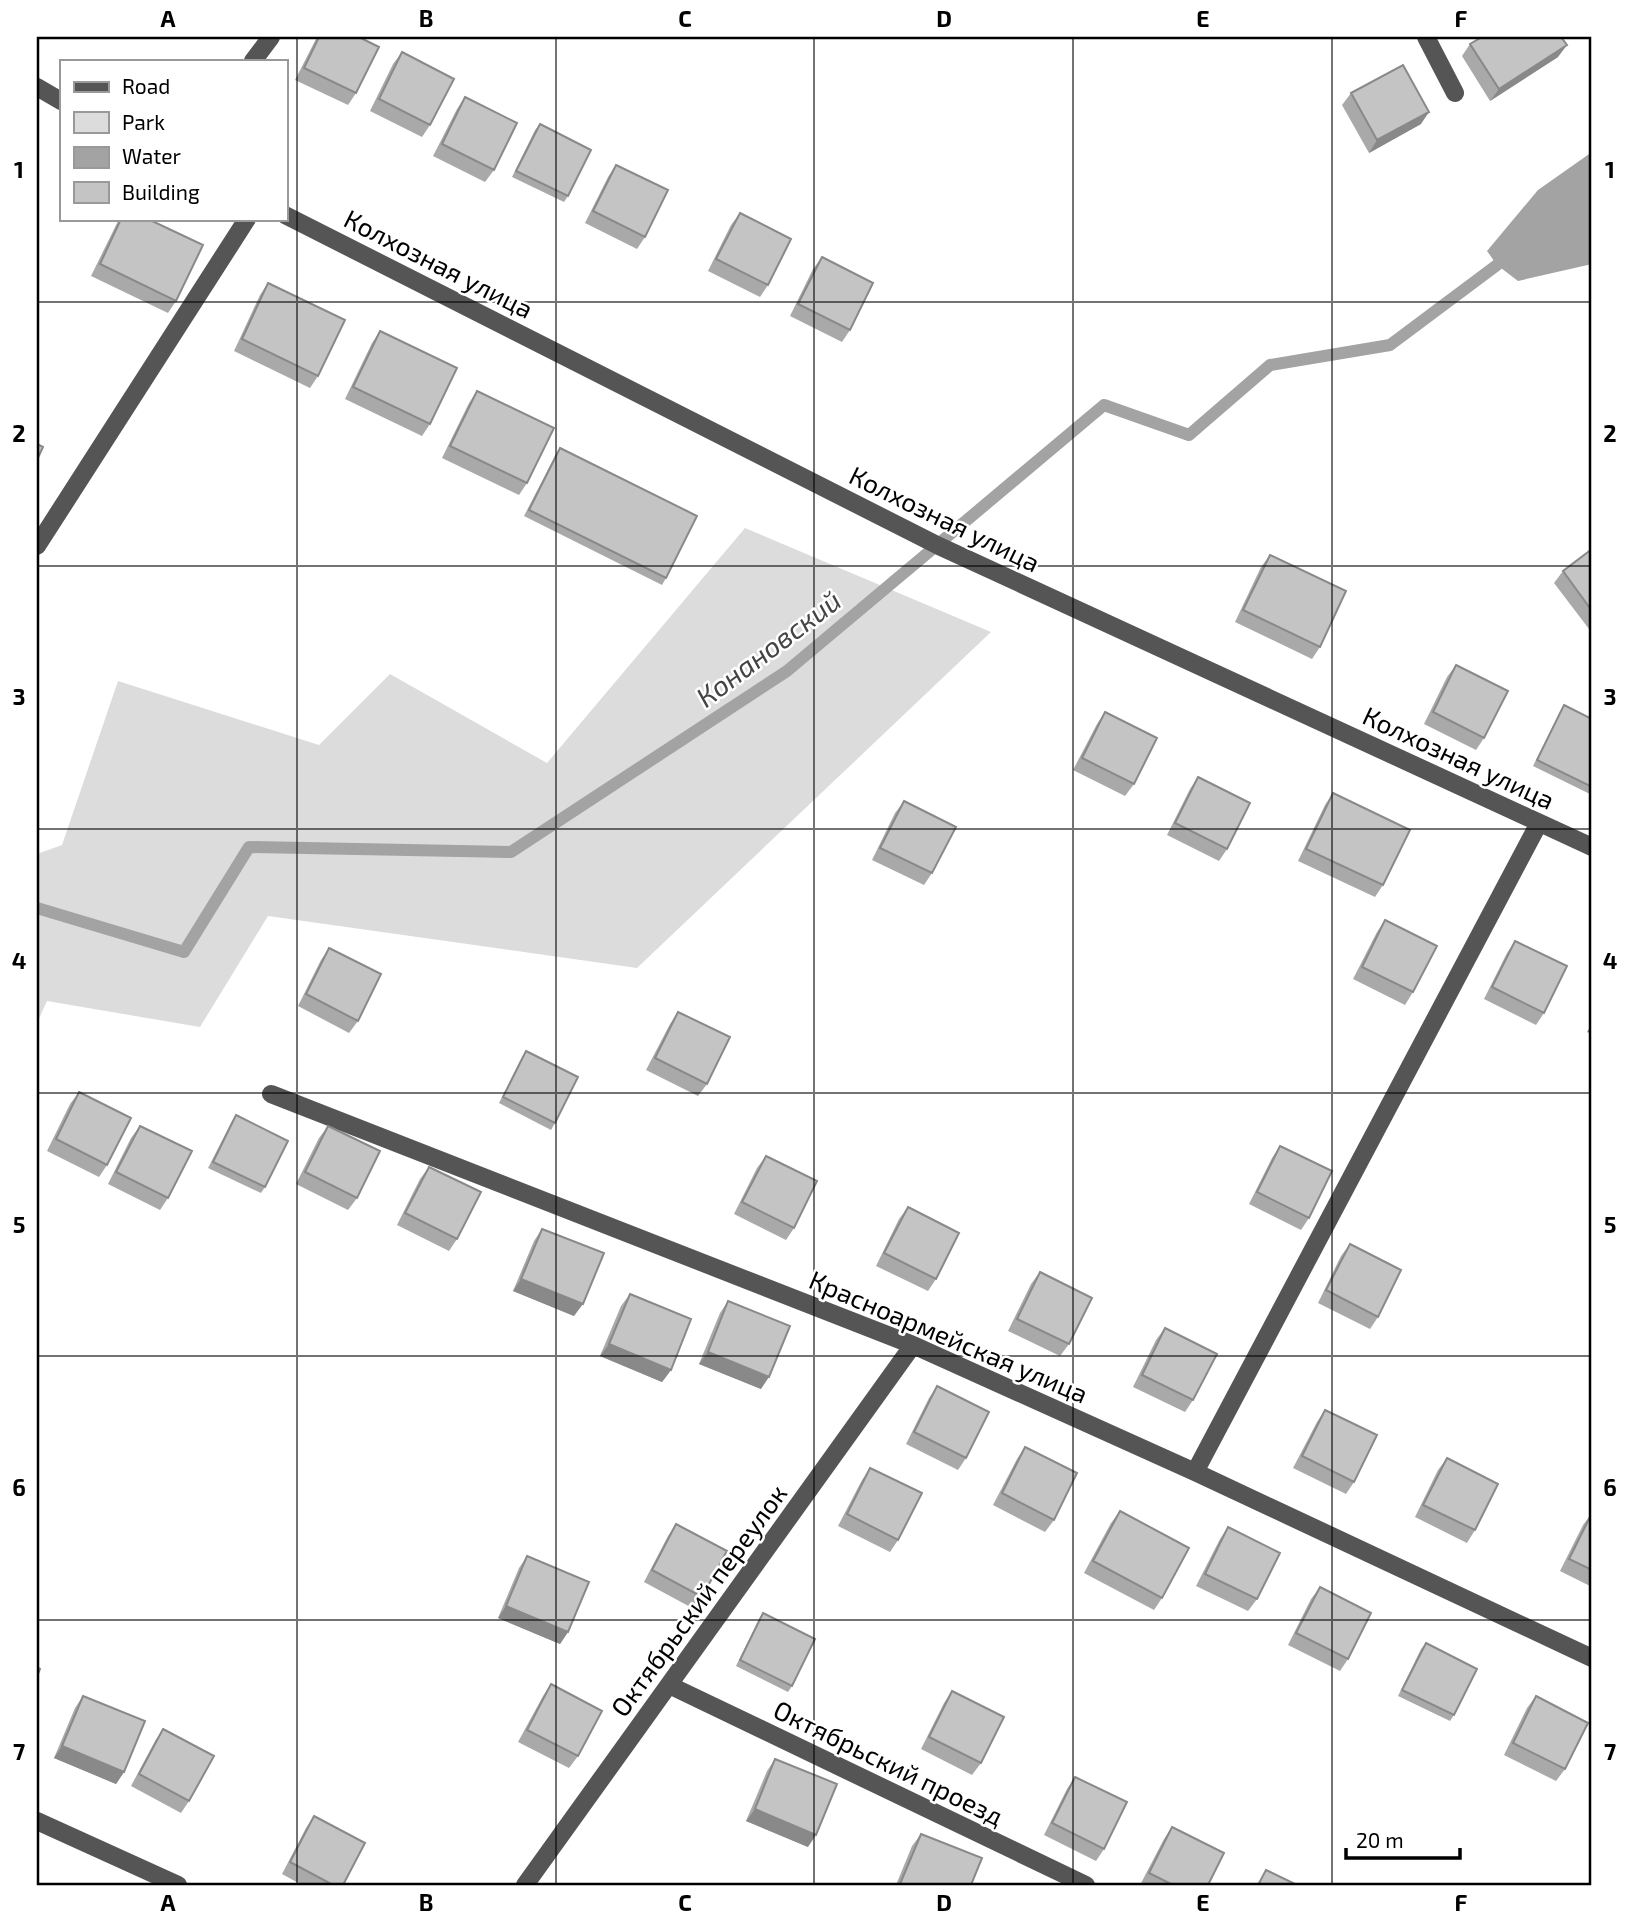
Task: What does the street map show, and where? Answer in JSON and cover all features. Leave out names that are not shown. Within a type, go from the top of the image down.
[{"type":"street","points":[[254,60],[271,37]]},
{"type":"street","points":[[1426,37],[1455,93]]},
{"type":"street","points":[[37,87],[60,100]]},
{"type":"street","name":"Колхозная улица","points":[[287,216],[939,546],[1592,847]]},
{"type":"street","points":[[37,546],[246,220]]},
{"type":"street","points":[[1195,1472],[1539,823]]},
{"type":"street","name":"Красноармейская улица","points":[[271,1094],[913,1345],[1195,1472],[1592,1658]]},
{"type":"street","name":"Октябрьский переулок","points":[[525,1885],[913,1345]]},
{"type":"street","name":"Октябрьский проезд","points":[[669,1685],[1086,1885]]},
{"type":"street","points":[[37,1821],[178,1885]]},
{"type":"green space","points":[[745,528],[991,632],[637,968],[268,916],[200,1027],[47,1001],[37,1023],[37,854],[62,845],[118,681],[319,745],[390,674],[547,763]]},
{"type":"water","points":[[1592,152],[1592,264],[1518,281],[1497,265],[1487,251],[1538,190]]},
{"type":"building","points":[[319,37],[359,37],[379,47],[356,93],[304,68]]},
{"type":"building","points":[[1482,37],[1561,37],[1567,45],[1499,89],[1470,44]]},
{"type":"building","points":[[402,52],[454,79],[430,125],[379,99]]},
{"type":"building","points":[[1403,65],[1429,112],[1377,140],[1351,93]]},
{"type":"building","points":[[465,97],[517,123],[494,170],[442,144]]},
{"type":"building","points":[[540,124],[591,150],[568,196],[516,171]]},
{"type":"building","points":[[616,165],[668,190],[645,237],[593,211]]},
{"type":"building","points":[[740,213],[791,239],[768,285],[716,259]]},
{"type":"building","points":[[121,220],[150,220],[203,245],[176,301],[100,264]]},
{"type":"building","points":[[822,257],[873,283],[850,330],[798,304]]},
{"type":"building","points":[[268,283],[345,320],[318,376],[242,339]]},
{"type":"building","points":[[380,331],[457,368],[430,424],[353,387]]},
{"type":"building","points":[[477,391],[554,428],[527,483],[450,446]]},
{"type":"building","points":[[37,444],[43,447],[37,460]]},
{"type":"building","points":[[560,448],[697,516],[666,578],[529,510]]},
{"type":"building","points":[[1592,549],[1592,611],[1563,571]]},
{"type":"building","points":[[1270,555],[1346,591],[1320,647],[1243,610]]},
{"type":"building","points":[[1456,665],[1508,691],[1484,738],[1433,712]]},
{"type":"building","points":[[1564,705],[1592,719],[1592,787],[1537,760]]},
{"type":"building","points":[[1105,712],[1157,738],[1134,784],[1082,758]]},
{"type":"building","points":[[1198,777],[1250,803],[1227,849],[1175,823]]},
{"type":"building","points":[[1333,793],[1410,830],[1383,885],[1306,849]]},
{"type":"building","points":[[904,801],[956,827],[932,873],[880,848]]},
{"type":"building","points":[[1385,920],[1437,946],[1413,992],[1362,967]]},
{"type":"building","points":[[1515,941],[1567,966],[1544,1013],[1492,987]]},
{"type":"building","points":[[329,948],[381,974],[358,1021],[306,994]]},
{"type":"building","points":[[678,1012],[730,1037],[707,1084],[655,1058]]},
{"type":"building","points":[[526,1051],[578,1077],[555,1123],[503,1097]]},
{"type":"building","points":[[79,1092],[131,1118],[107,1165],[56,1139]]},
{"type":"building","points":[[236,1115],[288,1141],[265,1187],[213,1162]]},
{"type":"building","points":[[140,1126],[192,1151],[168,1198],[116,1172]]},
{"type":"building","points":[[328,1126],[380,1151],[357,1198],[305,1172]]},
{"type":"building","points":[[1280,1146],[1332,1171],[1309,1218],[1257,1192]]},
{"type":"building","points":[[766,1156],[817,1181],[794,1228],[742,1202]]},
{"type":"building","points":[[429,1167],[481,1192],[457,1239],[405,1213]]},
{"type":"building","points":[[908,1207],[959,1233],[936,1279],[884,1253]]},
{"type":"building","points":[[542,1229],[604,1253],[583,1304],[521,1279]]},
{"type":"building","points":[[1350,1244],[1401,1270],[1378,1317],[1326,1290]]},
{"type":"building","points":[[1040,1272],[1092,1298],[1069,1344],[1017,1319]]},
{"type":"building","points":[[630,1294],[691,1319],[671,1370],[609,1344]]},
{"type":"building","points":[[728,1301],[790,1326],[769,1377],[708,1352]]},
{"type":"building","points":[[1165,1328],[1217,1354],[1193,1400],[1142,1375]]},
{"type":"building","points":[[937,1386],[989,1412],[966,1458],[914,1432]]},
{"type":"building","points":[[1325,1410],[1377,1435],[1354,1482],[1302,1456]]},
{"type":"building","points":[[1025,1447],[1077,1473],[1054,1520],[1002,1493]]},
{"type":"building","points":[[1447,1458],[1498,1484],[1475,1530],[1423,1505]]},
{"type":"building","points":[[870,1468],[922,1493],[898,1540],[847,1514]]},
{"type":"building","points":[[1120,1511],[1189,1548],[1162,1598],[1093,1561]]},
{"type":"building","points":[[1592,1513],[1592,1570],[1569,1559]]},
{"type":"building","points":[[676,1524],[727,1551],[702,1597],[652,1570]]},
{"type":"building","points":[[1228,1527],[1280,1553],[1257,1599],[1205,1574]]},
{"type":"building","points":[[527,1556],[589,1582],[568,1632],[506,1606]]},
{"type":"building","points":[[1320,1587],[1371,1613],[1348,1659],[1296,1633]]},
{"type":"building","points":[[763,1613],[815,1639],[792,1686],[740,1660]]},
{"type":"building","points":[[1426,1643],[1477,1669],[1454,1715],[1402,1690]]},
{"type":"building","points":[[551,1684],[602,1711],[578,1756],[527,1730]]},
{"type":"building","points":[[952,1691],[1004,1717],[981,1763],[929,1737]]},
{"type":"building","points":[[83,1696],[145,1721],[124,1772],[62,1746]]},
{"type":"building","points":[[1536,1696],[1588,1723],[1565,1769],[1513,1743]]},
{"type":"building","points":[[163,1729],[214,1756],[189,1801],[139,1774]]},
{"type":"building","points":[[775,1759],[837,1784],[816,1835],[755,1809]]},
{"type":"building","points":[[1075,1777],[1127,1802],[1104,1849],[1052,1823]]},
{"type":"building","points":[[314,1816],[365,1843],[343,1885],[333,1885],[290,1862]]},
{"type":"building","points":[[1172,1827],[1224,1853],[1208,1885],[1173,1885],[1149,1873]]},
{"type":"building","points":[[921,1834],[982,1858],[971,1885],[900,1884]]},
{"type":"building","points":[[1266,1870],[1297,1885],[1258,1885]]},
{"type":"waterway","name":"Конановский","points":[[37,908],[184,952],[249,847],[511,852],[787,671],[1104,405],[1189,435],[1270,365],[1390,345],[1497,265]]}]
